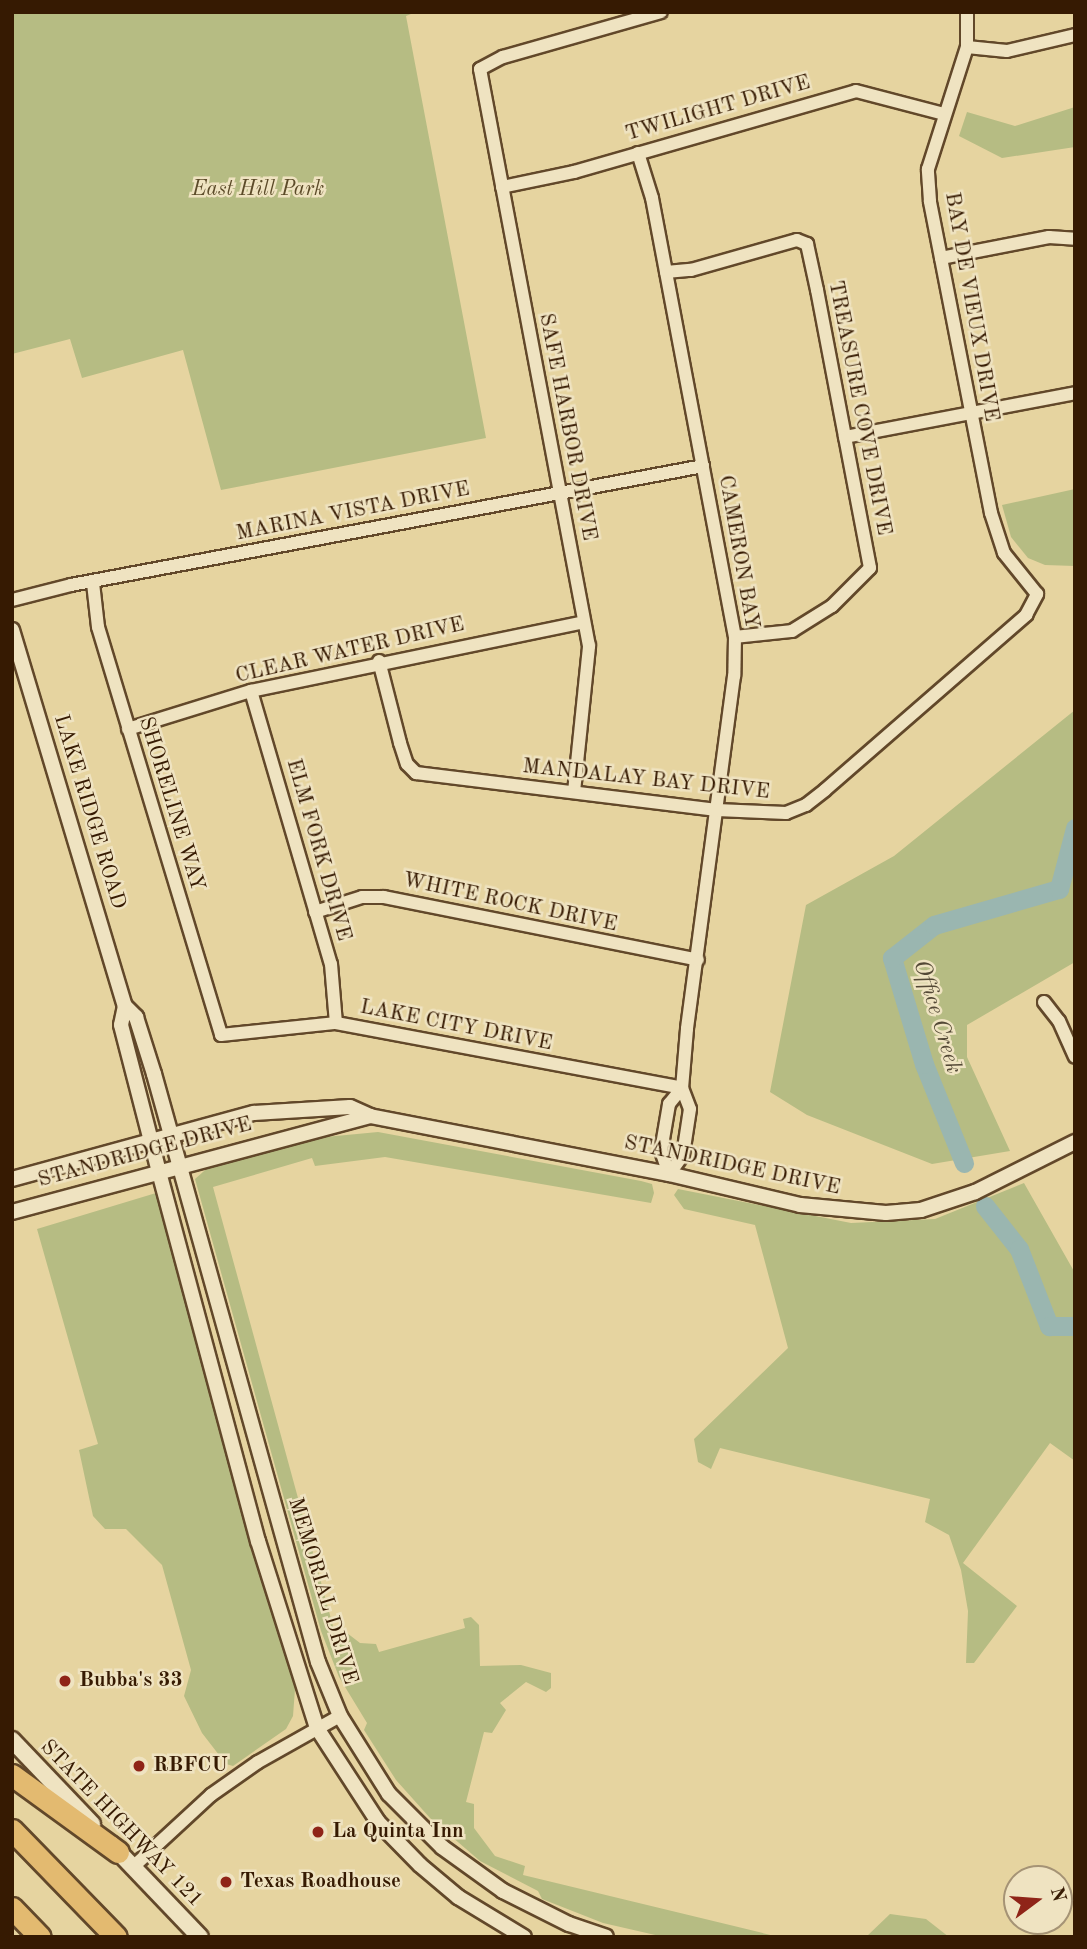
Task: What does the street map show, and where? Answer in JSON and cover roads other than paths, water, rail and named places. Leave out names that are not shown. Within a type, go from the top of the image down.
[{"type":"highway","points":[[12,1775],[126,1860]]},
{"type":"highway","points":[[12,1830],[116,1937]]},
{"type":"highway","points":[[12,1908],[40,1937]]},
{"type":"main road","name":"STATE HIGHWAY 121","points":[[12,1740],[200,1937]]},
{"type":"street","name":"SAFE HARBOR DRIVE","points":[[574,792],[590,666],[480,69],[503,57],[661,12]]},
{"type":"street","name":"BAY DE VIEUX DRIVE","points":[[967,12],[967,47],[928,169],[941,258],[970,413],[997,536],[1037,600]]},
{"type":"street","points":[[967,47],[1007,51],[1075,35]]},
{"type":"street","name":"TWILIGHT DRIVE","points":[[502,187],[638,153],[856,91],[944,114]]},
{"type":"street","name":"CAMERON BAY","points":[[638,153],[666,272],[735,637],[717,810],[682,1088],[690,1109],[683,1155],[669,1174]]},
{"type":"street","points":[[941,258],[1049,237],[1075,239]]},
{"type":"street","name":"TREASURE COVE DRIVE","points":[[666,272],[691,270],[797,240],[807,244],[870,568],[832,606],[792,631],[735,637]]},
{"type":"street","points":[[845,437],[1075,393]]},
{"type":"street","name":"MARINA VISTA DRIVE","points":[[12,600],[703,466]]},
{"type":"street","name":"SHORELINE WAY","points":[[93,583],[98,627],[221,1035]]},
{"type":"street","name":"MANDALAY BAY DRIVE","points":[[379,661],[400,743],[407,764],[416,773],[717,810],[786,813],[806,806],[1026,615],[1037,600]]},
{"type":"street","name":"CLEAR WATER DRIVE","points":[[128,729],[251,691],[379,661],[583,622]]},
{"type":"street","name":"LAKE RIDGE ROAD","points":[[12,630],[125,1006],[136,1017],[169,1136]]},
{"type":"street","name":"ELM FORK DRIVE","points":[[251,691],[331,964],[336,1023]]},
{"type":"street","name":"WHITE ROCK DRIVE","points":[[315,912],[362,897],[384,897],[698,961]]},
{"type":"street","points":[[1044,1002],[1059,1021],[1075,1057]]},
{"type":"street","name":"LAKE RIDGE ROAD","points":[[125,1006],[121,1025],[151,1141]]},
{"type":"street","name":"LAKE CITY DRIVE","points":[[221,1035],[336,1023],[682,1088]]},
{"type":"street","name":"CAMERON BAY","points":[[669,1174],[661,1151],[669,1104],[682,1088]]},
{"type":"street","name":"STANDRIDGE DRIVE","points":[[12,1179],[254,1113],[307,1107],[350,1107],[370,1116],[669,1174],[800,1205],[902,1212],[975,1192],[1075,1142]]},
{"type":"street","name":"STANDRIDGE DRIVE","points":[[12,1212],[370,1116]]},
{"type":"street","name":"MEMORIAL DRIVE","points":[[169,1136],[318,1662],[340,1716],[389,1794],[442,1847],[513,1897],[606,1937]]},
{"type":"street","points":[[151,1141],[258,1541],[317,1728],[378,1822],[420,1865],[458,1897],[524,1937]]},
{"type":"street","points":[[126,1860],[211,1795],[340,1716]]},
{"type":"waterway","name":"Office Creek","points":[[964,1163],[924,1064],[892,958],[934,925],[1059,889],[1075,828]]},
{"type":"waterway","name":"Office Creek","points":[[985,1206],[1019,1249],[1049,1326],[1075,1326]]},
{"type":"place","name":"Bubba's 33","points":[[65,1681]]},
{"type":"place","name":"RBFCU","points":[[139,1766]]},
{"type":"place","name":"La Quinta Inn","points":[[318,1832]]},
{"type":"place","name":"Texas Roadhouse","points":[[226,1882]]},
{"type":"park label","name":"East Hill Park","points":[[258,190]]}]
